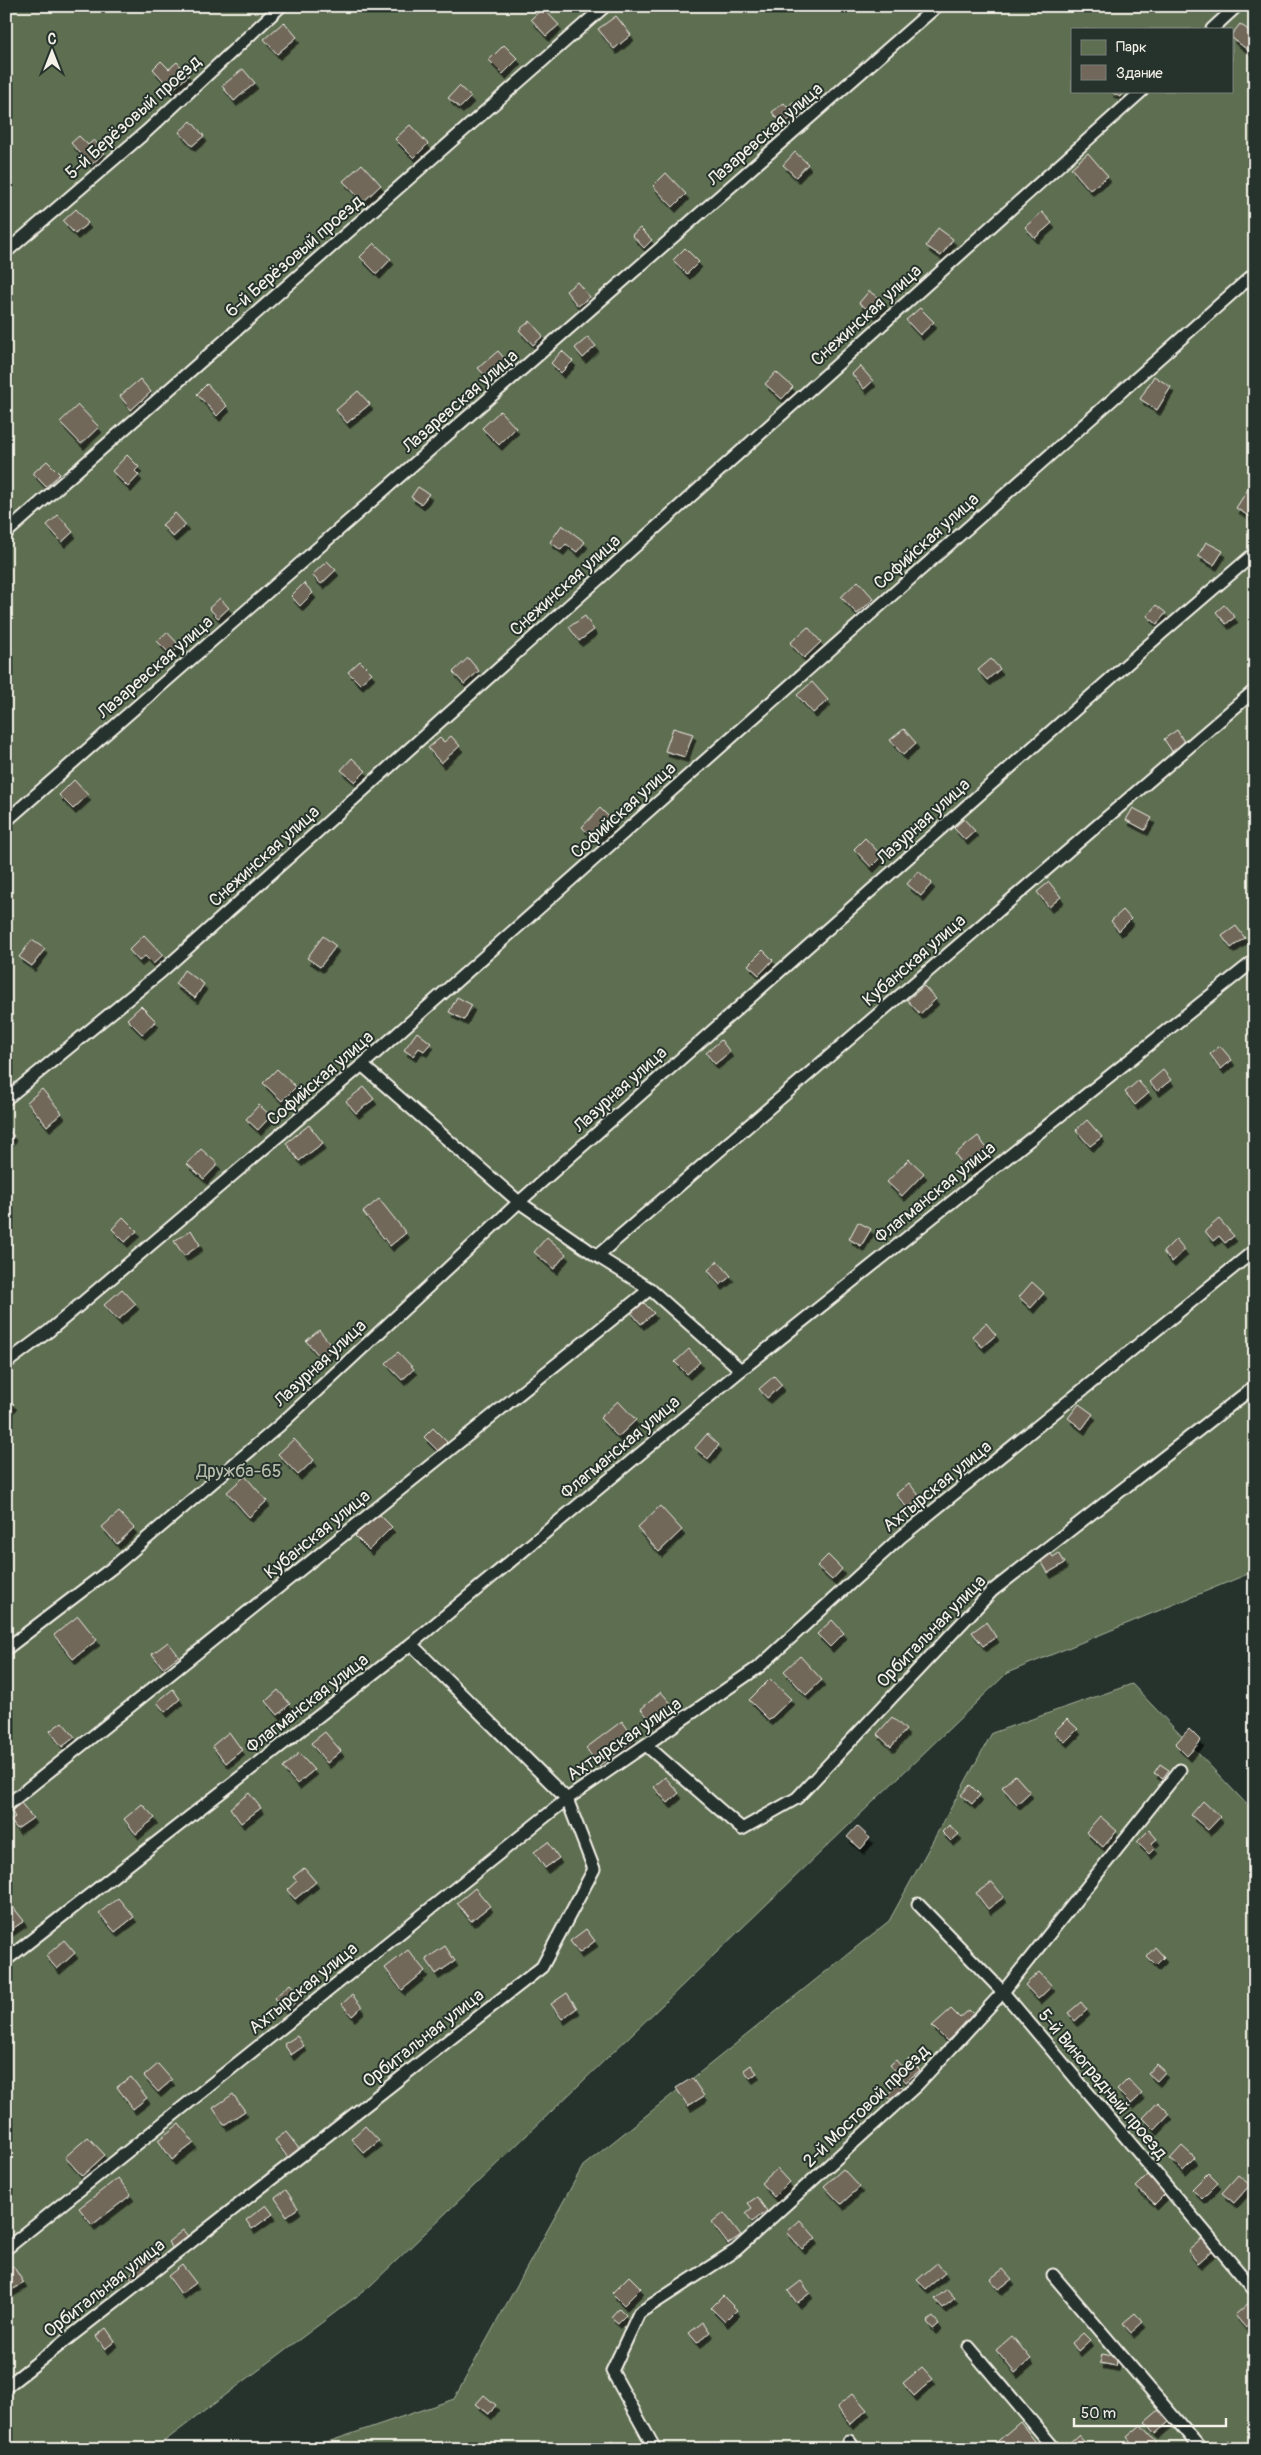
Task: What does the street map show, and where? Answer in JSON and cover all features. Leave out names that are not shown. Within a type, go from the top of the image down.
[{"type":"lane","name":"5-й Берёзовый проезд","points":[[6,252],[147,131],[281,6]]},
{"type":"lane","name":"6-й Берёзовый проезд","points":[[6,533],[605,6]]},
{"type":"lane","name":"Лазаревская улица","points":[[6,821],[937,6]]},
{"type":"lane","points":[[1213,28],[1237,6]]},
{"type":"lane","name":"Снежинская улица","points":[[6,1099],[161,972],[1141,92]]},
{"type":"lane","name":"Софийская улица","points":[[6,1363],[49,1331],[362,1065],[1255,273]]},
{"type":"lane","name":"Лазурная улица","points":[[6,1649],[112,1568],[280,1425],[519,1202],[1162,633],[1255,553]]},
{"type":"lane","name":"Кубанская улица","points":[[597,1256],[1255,690]]},
{"type":"lane","name":"Флагманская улица","points":[[6,1960],[412,1644],[740,1370],[1255,960]]},
{"type":"lane","points":[[362,1065],[519,1202],[597,1256],[650,1289],[740,1370]]},
{"type":"lane","name":"Ахтырская улица","points":[[6,2249],[567,1799],[760,1666],[901,1537],[1255,1250]]},
{"type":"lane","name":"Кубанская улица","points":[[6,1806],[650,1289]]},
{"type":"lane","name":"Орбитальная улица","points":[[646,1745],[742,1829],[797,1798],[992,1591],[1255,1386]]},
{"type":"lane","name":"Орбитальная улица","points":[[6,2387],[542,1967],[594,1868],[567,1799],[412,1644]]},
{"type":"lane","name":"2-й Мостовой проезд","points":[[655,2449],[612,2371],[639,2313],[736,2250],[916,2085],[1002,1992],[1180,1770]]},
{"type":"lane","name":"5-й Виноградный проезд","points":[[918,1904],[1002,1992],[1255,2291]]},
{"type":"lane","points":[[1053,2275],[1201,2449]]},
{"type":"lane","points":[[969,2347],[1055,2449]]},
{"type":"green space","name":"Дружба-65","points":[[6,6],[1255,6],[1255,1571],[1007,1673],[369,2287],[154,2449],[6,2449]]},
{"type":"green space","points":[[1132,1684],[1255,1813],[1255,2449],[307,2449],[454,2399],[583,2166],[889,1921],[992,1733]]},
{"type":"building","points":[[543,8],[559,25],[546,36],[531,19]]},
{"type":"building","points":[[616,16],[631,35],[614,49],[598,29]]},
{"type":"building","points":[[284,22],[297,37],[277,54],[264,39]]},
{"type":"building","points":[[1240,24],[1255,35],[1255,43],[1249,51],[1234,40],[1234,32]]},
{"type":"building","points":[[504,45],[518,59],[503,74],[489,60]]},
{"type":"building","points":[[161,61],[169,69],[177,62],[189,75],[172,90],[153,69]]},
{"type":"building","points":[[243,69],[255,83],[234,101],[222,86]]},
{"type":"building","points":[[459,86],[471,97],[460,108],[448,98]]},
{"type":"building","points":[[1112,92],[1122,92],[1120,97]]},
{"type":"building","points":[[793,102],[800,111],[782,125],[772,112],[784,103],[787,107]]},
{"type":"building","points":[[191,121],[204,136],[192,146],[179,132]]},
{"type":"building","points":[[410,125],[428,144],[414,158],[395,139]]},
{"type":"building","points":[[79,136],[88,145],[94,140],[105,152],[91,165],[71,143]]},
{"type":"building","points":[[795,152],[808,164],[796,177],[783,165]]},
{"type":"building","points":[[1088,153],[1108,176],[1090,190],[1071,168]]},
{"type":"building","points":[[362,164],[381,185],[363,202],[343,181]]},
{"type":"building","points":[[666,173],[686,194],[673,207],[653,186]]},
{"type":"building","points":[[76,209],[88,223],[75,234],[63,221]]},
{"type":"building","points":[[1042,212],[1052,223],[1035,238],[1025,227]]},
{"type":"building","points":[[640,228],[652,240],[644,248],[632,235]]},
{"type":"building","points":[[938,228],[953,239],[941,256],[926,246]]},
{"type":"building","points":[[374,243],[391,259],[377,274],[360,257]]},
{"type":"building","points":[[685,248],[699,262],[687,274],[673,260]]},
{"type":"building","points":[[577,282],[590,297],[578,306],[566,291]]},
{"type":"building","points":[[869,291],[885,303],[875,315],[859,303]]},
{"type":"building","points":[[920,308],[934,322],[920,335],[906,320]]},
{"type":"building","points":[[530,321],[543,336],[533,345],[519,330]]},
{"type":"building","points":[[588,337],[596,346],[583,358],[575,348]]},
{"type":"building","points":[[498,351],[509,364],[489,380],[478,368]]},
{"type":"building","points":[[562,351],[573,361],[561,373],[551,363]]},
{"type":"building","points":[[860,366],[873,381],[864,389],[852,374]]},
{"type":"building","points":[[776,372],[793,387],[782,399],[765,384]]},
{"type":"building","points":[[1154,376],[1171,387],[1157,410],[1140,399]]},
{"type":"building","points":[[140,379],[151,392],[131,410],[120,396]]},
{"type":"building","points":[[207,384],[227,406],[217,416],[197,394]]},
{"type":"building","points":[[358,391],[370,404],[347,423],[336,410]]},
{"type":"building","points":[[78,405],[99,427],[81,444],[60,422]]},
{"type":"building","points":[[500,411],[516,428],[499,445],[482,428]]},
{"type":"building","points":[[127,455],[139,467],[135,471],[139,475],[128,487],[112,471]]},
{"type":"building","points":[[47,461],[60,474],[46,487],[33,473]]},
{"type":"building","points":[[1250,486],[1255,489],[1255,520],[1236,508]]},
{"type":"building","points":[[418,487],[429,494],[421,504],[411,497]]},
{"type":"building","points":[[175,513],[186,525],[173,537],[162,525]]},
{"type":"building","points":[[58,515],[73,532],[62,542],[47,525]]},
{"type":"building","points":[[562,525],[585,542],[577,552],[566,544],[561,550],[550,542]]},
{"type":"building","points":[[1206,542],[1223,551],[1214,565],[1198,556]]},
{"type":"building","points":[[327,561],[336,570],[321,584],[312,575]]},
{"type":"building","points":[[858,581],[874,599],[857,614],[841,597]]},
{"type":"building","points":[[304,583],[313,593],[300,606],[291,596]]},
{"type":"building","points":[[220,598],[229,608],[218,618],[209,608]]},
{"type":"building","points":[[1156,605],[1166,613],[1157,624],[1147,616]]},
{"type":"building","points":[[1224,605],[1235,617],[1226,624],[1216,612]]},
{"type":"building","points":[[585,616],[594,630],[579,641],[569,627]]},
{"type":"building","points":[[808,627],[821,642],[804,658],[790,643]]},
{"type":"building","points":[[167,632],[180,646],[171,655],[157,641]]},
{"type":"building","points":[[468,658],[479,671],[464,684],[453,672]]},
{"type":"building","points":[[991,659],[1000,669],[987,680],[978,670]]},
{"type":"building","points":[[360,661],[372,673],[360,684],[348,672]]},
{"type":"building","points":[[812,682],[828,700],[813,713],[797,695]]},
{"type":"building","points":[[673,728],[693,734],[685,757],[665,751]]},
{"type":"building","points":[[904,729],[916,743],[903,755],[890,740]]},
{"type":"building","points":[[1177,730],[1186,745],[1173,753],[1164,739]]},
{"type":"building","points":[[451,736],[460,746],[441,763],[428,748],[440,738],[444,742]]},
{"type":"building","points":[[352,758],[366,771],[355,782],[341,770]]},
{"type":"building","points":[[74,780],[88,795],[73,809],[59,795]]},
{"type":"building","points":[[600,808],[614,822],[596,841],[582,827]]},
{"type":"building","points":[[1133,808],[1152,818],[1145,830],[1126,820]]},
{"type":"building","points":[[964,819],[975,831],[965,840],[954,828]]},
{"type":"building","points":[[865,838],[882,856],[871,867],[854,849]]},
{"type":"building","points":[[918,871],[932,883],[921,896],[907,884]]},
{"type":"building","points":[[1049,882],[1061,897],[1049,907],[1037,892]]},
{"type":"building","points":[[1123,910],[1131,919],[1119,931],[1111,921]]},
{"type":"building","points":[[1236,926],[1245,938],[1231,948],[1222,936]]},
{"type":"building","points":[[144,935],[163,955],[153,964],[145,956],[139,961],[129,950]]},
{"type":"building","points":[[323,936],[336,946],[320,967],[307,958]]},
{"type":"building","points":[[32,940],[45,949],[32,966],[19,957]]},
{"type":"building","points":[[763,950],[773,960],[759,975],[748,965]]},
{"type":"building","points":[[184,970],[204,984],[195,998],[175,984]]},
{"type":"building","points":[[924,986],[936,999],[920,1014],[907,1000]]},
{"type":"building","points":[[457,997],[472,1005],[464,1020],[449,1012]]},
{"type":"building","points":[[141,1006],[156,1021],[142,1034],[127,1019]]},
{"type":"building","points":[[417,1032],[431,1043],[424,1051],[419,1048],[413,1056],[404,1050]]},
{"type":"building","points":[[721,1040],[730,1052],[715,1064],[706,1053]]},
{"type":"building","points":[[1220,1046],[1232,1060],[1221,1069],[1210,1054]]},
{"type":"building","points":[[277,1069],[296,1087],[282,1101],[263,1083]]},
{"type":"building","points":[[1163,1070],[1171,1080],[1157,1091],[1149,1082]]},
{"type":"building","points":[[1138,1081],[1149,1093],[1135,1105],[1125,1092]]},
{"type":"building","points":[[364,1087],[374,1099],[356,1113],[346,1101]]},
{"type":"building","points":[[42,1089],[62,1113],[47,1126],[27,1102]]},
{"type":"building","points":[[259,1105],[271,1116],[258,1130],[246,1119]]},
{"type":"building","points":[[1087,1120],[1102,1137],[1090,1146],[1076,1130]]},
{"type":"building","points":[[309,1125],[323,1143],[299,1161],[286,1143]]},
{"type":"building","points":[[6,1128],[14,1136],[6,1143]]},
{"type":"building","points":[[978,1136],[991,1154],[968,1171],[955,1154]]},
{"type":"building","points":[[201,1149],[218,1164],[204,1179],[187,1164]]},
{"type":"building","points":[[909,1159],[924,1173],[902,1196],[887,1182]]},
{"type":"building","points":[[379,1199],[406,1233],[390,1246],[363,1212]]},
{"type":"building","points":[[123,1217],[137,1231],[125,1242],[112,1229]]},
{"type":"building","points":[[1219,1219],[1234,1236],[1225,1243],[1219,1236],[1213,1241],[1205,1231]]},
{"type":"building","points":[[858,1222],[871,1229],[861,1246],[849,1239]]},
{"type":"building","points":[[191,1230],[200,1245],[184,1256],[174,1241]]},
{"type":"building","points":[[547,1237],[566,1254],[554,1269],[534,1252]]},
{"type":"building","points":[[1176,1239],[1185,1250],[1172,1262],[1163,1252]]},
{"type":"building","points":[[718,1261],[731,1276],[720,1285],[708,1270]]},
{"type":"building","points":[[1032,1282],[1044,1293],[1031,1308],[1019,1297]]},
{"type":"building","points":[[122,1289],[136,1304],[118,1320],[104,1305]]},
{"type":"building","points":[[642,1301],[654,1313],[641,1324],[630,1311]]},
{"type":"building","points":[[986,1323],[996,1335],[982,1347],[972,1336]]},
{"type":"building","points":[[319,1330],[334,1348],[322,1359],[306,1341]]},
{"type":"building","points":[[689,1349],[700,1362],[687,1374],[675,1362]]},
{"type":"building","points":[[398,1352],[414,1369],[402,1380],[386,1363]]},
{"type":"building","points":[[774,1376],[782,1385],[767,1398],[759,1389]]},
{"type":"building","points":[[6,1396],[14,1404],[6,1411]]},
{"type":"building","points":[[618,1401],[636,1420],[618,1437],[600,1418]]},
{"type":"building","points":[[1079,1404],[1093,1414],[1082,1429],[1068,1418]]},
{"type":"building","points":[[433,1428],[447,1442],[438,1451],[424,1437]]},
{"type":"building","points":[[707,1434],[719,1445],[708,1459],[695,1448]]},
{"type":"building","points":[[294,1439],[314,1460],[298,1475],[278,1454]]},
{"type":"building","points":[[245,1476],[267,1501],[249,1517],[227,1492]]},
{"type":"building","points":[[909,1483],[921,1498],[908,1509],[896,1494]]},
{"type":"building","points":[[660,1506],[682,1530],[659,1552],[637,1528]]},
{"type":"building","points":[[119,1512],[134,1528],[117,1544],[102,1527]]},
{"type":"building","points":[[378,1513],[392,1527],[369,1550],[355,1536]]},
{"type":"building","points":[[1050,1553],[1053,1557],[1059,1553],[1065,1563],[1048,1573],[1040,1559]]},
{"type":"building","points":[[828,1555],[842,1569],[832,1580],[817,1566]]},
{"type":"building","points":[[78,1616],[97,1640],[73,1659],[54,1635]]},
{"type":"building","points":[[832,1620],[844,1633],[830,1647],[817,1634]]},
{"type":"building","points":[[986,1622],[996,1637],[983,1646],[972,1632]]},
{"type":"building","points":[[168,1642],[179,1656],[163,1668],[152,1654]]},
{"type":"building","points":[[800,1656],[822,1680],[806,1695],[784,1671]]},
{"type":"building","points":[[770,1679],[791,1699],[769,1720],[749,1700]]},
{"type":"building","points":[[173,1689],[180,1699],[165,1712],[157,1702]]},
{"type":"building","points":[[278,1690],[290,1704],[278,1715],[266,1701]]},
{"type":"building","points":[[661,1692],[675,1708],[654,1725],[641,1709]]},
{"type":"building","points":[[892,1717],[906,1730],[891,1747],[877,1734]]},
{"type":"building","points":[[1067,1719],[1078,1729],[1065,1742],[1054,1732]]},
{"type":"building","points":[[622,1721],[635,1739],[599,1766],[586,1748]]},
{"type":"building","points":[[62,1722],[75,1737],[62,1747],[50,1731]]},
{"type":"building","points":[[1189,1729],[1201,1741],[1187,1756],[1175,1744]]},
{"type":"building","points":[[229,1732],[242,1750],[226,1763],[212,1746]]},
{"type":"building","points":[[325,1732],[341,1751],[327,1763],[311,1743]]},
{"type":"building","points":[[299,1753],[314,1770],[297,1784],[283,1768]]},
{"type":"building","points":[[1160,1764],[1169,1770],[1163,1778],[1154,1773]]},
{"type":"building","points":[[1015,1775],[1030,1792],[1017,1804],[1002,1787]]},
{"type":"building","points":[[665,1777],[679,1793],[668,1803],[654,1787]]},
{"type":"building","points":[[970,1785],[980,1795],[972,1804],[961,1795]]},
{"type":"building","points":[[249,1793],[261,1808],[241,1823],[230,1808]]},
{"type":"building","points":[[1203,1801],[1220,1817],[1208,1830],[1191,1815]]},
{"type":"building","points":[[21,1803],[33,1818],[17,1829],[10,1820],[15,1817],[11,1811]]},
{"type":"building","points":[[142,1804],[155,1818],[136,1834],[124,1819]]},
{"type":"building","points":[[1100,1816],[1117,1831],[1103,1847],[1086,1832]]},
{"type":"building","points":[[949,1825],[959,1834],[951,1841],[942,1832]]},
{"type":"building","points":[[857,1826],[870,1838],[861,1849],[847,1837]]},
{"type":"building","points":[[1149,1830],[1157,1839],[1151,1844],[1155,1848],[1149,1854],[1137,1842]]},
{"type":"building","points":[[548,1842],[559,1858],[545,1868],[534,1852]]},
{"type":"building","points":[[304,1868],[316,1882],[295,1899],[287,1890],[297,1881],[293,1877]]},
{"type":"building","points":[[992,1882],[1004,1897],[988,1909],[976,1893]]},
{"type":"building","points":[[475,1888],[490,1906],[471,1921],[457,1903]]},
{"type":"building","points":[[118,1898],[134,1917],[115,1932],[99,1913]]},
{"type":"building","points":[[13,1907],[24,1921],[8,1932],[6,1930],[6,1912]]},
{"type":"building","points":[[586,1929],[595,1941],[579,1953],[570,1941]]},
{"type":"building","points":[[64,1940],[75,1953],[57,1969],[46,1956]]},
{"type":"building","points":[[445,1946],[455,1961],[436,1974],[426,1959]]},
{"type":"building","points":[[1155,1947],[1164,1957],[1156,1965],[1147,1956]]},
{"type":"building","points":[[408,1950],[425,1971],[402,1990],[385,1968]]},
{"type":"building","points":[[1039,1972],[1052,1986],[1038,1999],[1025,1985]]},
{"type":"building","points":[[290,1984],[302,1997],[285,2011],[274,1998]]},
{"type":"building","points":[[567,1993],[577,2008],[562,2019],[551,2004]]},
{"type":"building","points":[[352,1995],[362,2007],[352,2016],[342,2004]]},
{"type":"building","points":[[1081,2002],[1087,2010],[1075,2021],[1068,2013]]},
{"type":"building","points":[[951,2009],[960,2018],[969,2010],[975,2016],[947,2041],[932,2026]]},
{"type":"building","points":[[297,2036],[304,2046],[291,2055],[284,2044]]},
{"type":"building","points":[[909,2059],[920,2070],[906,2082],[890,2065],[896,2060],[901,2066]]},
{"type":"building","points":[[158,2064],[172,2080],[158,2092],[144,2076]]},
{"type":"building","points":[[1156,2064],[1165,2072],[1157,2081],[1148,2073]]},
{"type":"building","points":[[751,2065],[757,2073],[750,2078],[744,2070]]},
{"type":"building","points":[[131,2077],[147,2098],[133,2109],[117,2087]]},
{"type":"building","points":[[692,2078],[704,2096],[688,2106],[676,2088]]},
{"type":"building","points":[[1128,2079],[1142,2094],[1131,2104],[1117,2090]]},
{"type":"building","points":[[897,2083],[904,2088],[893,2101],[887,2096]]},
{"type":"building","points":[[233,2094],[245,2111],[224,2125],[213,2108]]},
{"type":"building","points":[[1158,2102],[1170,2114],[1155,2130],[1143,2118]]},
{"type":"building","points":[[179,2124],[194,2143],[172,2160],[158,2140]]},
{"type":"building","points":[[365,2126],[379,2141],[364,2153],[351,2139]]},
{"type":"building","points":[[286,2132],[300,2150],[288,2158],[275,2140]]},
{"type":"building","points":[[88,2137],[105,2155],[82,2176],[65,2157]]},
{"type":"building","points":[[1182,2146],[1195,2158],[1183,2170],[1170,2159]]},
{"type":"building","points":[[777,2169],[789,2182],[774,2197],[761,2183]]},
{"type":"building","points":[[843,2169],[860,2187],[841,2204],[824,2186]]},
{"type":"building","points":[[1208,2173],[1218,2183],[1202,2199],[1192,2189]]},
{"type":"building","points":[[1148,2175],[1167,2192],[1155,2204],[1136,2187]]},
{"type":"building","points":[[1238,2175],[1250,2185],[1234,2203],[1222,2193]]},
{"type":"building","points":[[118,2178],[131,2195],[92,2225],[79,2208]]},
{"type":"building","points":[[286,2190],[298,2208],[287,2216],[275,2198]]},
{"type":"building","points":[[757,2197],[767,2211],[752,2222],[746,2213],[752,2208],[748,2203]]},
{"type":"building","points":[[266,2205],[273,2214],[252,2229],[246,2220]]},
{"type":"building","points":[[724,2213],[741,2235],[728,2244],[712,2223]]},
{"type":"building","points":[[800,2220],[816,2238],[802,2249],[787,2232]]},
{"type":"building","points":[[183,2230],[190,2239],[174,2250],[168,2242]]},
{"type":"building","points":[[1203,2238],[1213,2250],[1198,2263],[1188,2251]]},
{"type":"building","points":[[1255,2242],[1255,2256],[1248,2250]]},
{"type":"building","points":[[154,2255],[160,2263],[135,2283],[129,2275]]},
{"type":"building","points":[[937,2263],[945,2273],[926,2289],[917,2280]]},
{"type":"building","points":[[182,2265],[196,2283],[181,2294],[168,2276]]},
{"type":"building","points":[[13,2266],[24,2283],[10,2291],[6,2286],[6,2270]]},
{"type":"building","points":[[1003,2269],[1012,2279],[999,2289],[990,2279]]},
{"type":"building","points":[[629,2276],[641,2288],[624,2305],[612,2293]]},
{"type":"building","points":[[801,2281],[810,2293],[797,2303],[788,2291]]},
{"type":"building","points":[[947,2289],[955,2298],[943,2308],[935,2299]]},
{"type":"building","points":[[723,2296],[737,2310],[725,2322],[711,2308]]},
{"type":"building","points":[[1250,2302],[1255,2307],[1255,2320],[1245,2327],[1235,2315]]},
{"type":"building","points":[[619,2308],[626,2315],[618,2323],[611,2317]]},
{"type":"building","points":[[1135,2313],[1143,2322],[1131,2333],[1123,2323]]},
{"type":"building","points":[[933,2317],[939,2324],[933,2329],[927,2322]]},
{"type":"building","points":[[703,2322],[710,2332],[697,2343],[689,2333]]},
{"type":"building","points":[[106,2328],[115,2341],[105,2349],[96,2336]]},
{"type":"building","points":[[1083,2333],[1090,2340],[1078,2351],[1072,2343]]},
{"type":"building","points":[[1012,2336],[1031,2359],[1015,2373],[996,2350]]},
{"type":"building","points":[[1102,2354],[1118,2357],[1116,2366],[1100,2363]]},
{"type":"building","points":[[922,2367],[933,2379],[914,2396],[903,2383]]},
{"type":"building","points":[[853,2393],[867,2410],[851,2424],[837,2407]]},
{"type":"building","points":[[484,2395],[496,2405],[489,2414],[476,2404]]},
{"type":"building","points":[[1159,2410],[1169,2422],[1155,2434],[1145,2422]]},
{"type":"building","points":[[1020,2422],[1035,2441],[1026,2449],[994,2449],[992,2446]]},
{"type":"building","points":[[1141,2425],[1157,2443],[1151,2449],[1137,2449],[1127,2437]]},
{"type":"building","points":[[1078,2435],[1089,2449],[1071,2449],[1067,2445]]},
{"type":"building","points":[[1229,2440],[1236,2449],[1219,2449]]},
{"type":"building","points":[[613,2441],[620,2448],[623,2446],[625,2449],[610,2449],[607,2446]]}]
